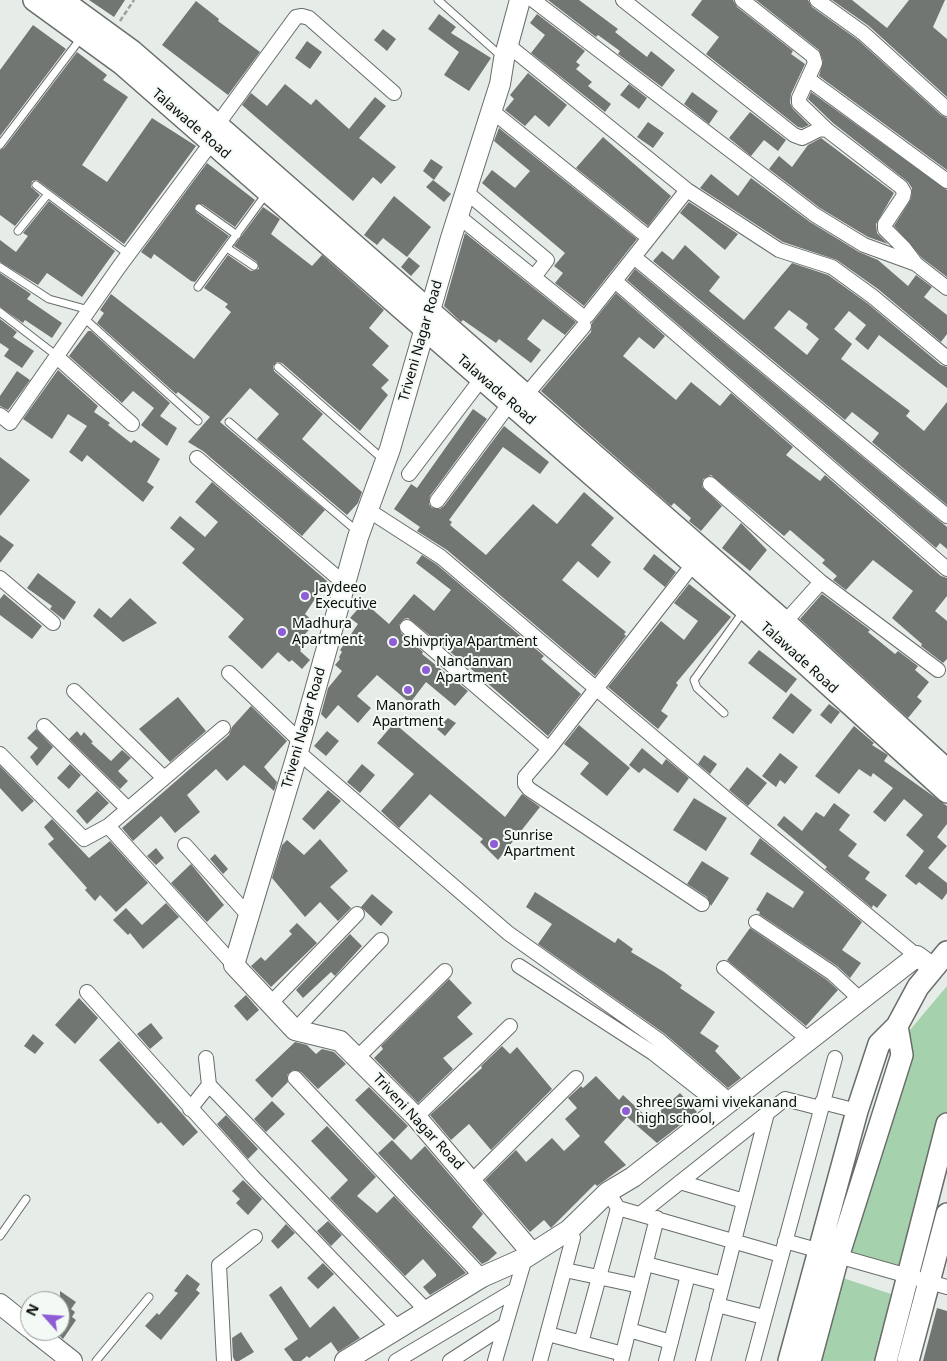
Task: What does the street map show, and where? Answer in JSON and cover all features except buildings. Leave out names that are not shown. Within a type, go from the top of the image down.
[{"type":"main road","name":"Talawade Road","points":[[34,0],[83,35],[116,46]]},
{"type":"main road","name":"Talawade Road","points":[[62,0],[217,132],[273,185],[699,558],[785,622],[947,770]]},
{"type":"main road","name":"Talawade Road","points":[[428,320],[482,378],[518,399]]},
{"type":"main road","name":"Talawade Road","points":[[699,558],[745,609],[947,792]]},
{"type":"main road","points":[[789,1361],[857,1110],[879,1044],[897,1026],[918,987],[925,962],[947,952]]},
{"type":"main road","points":[[810,1361],[838,1257],[902,1055],[897,1026]]},
{"type":"main road","points":[[908,1361],[928,1282],[947,1124]]},
{"type":"main road","points":[[886,1361],[941,1260],[947,1214]]},
{"type":"street","name":"Triveni Nagar Road","points":[[234,965],[299,749],[359,534],[385,461],[458,216],[492,111],[520,0]]},
{"type":"street","points":[[533,0],[815,215],[864,245],[916,264]]},
{"type":"street","points":[[623,0],[794,135],[802,138],[820,129],[827,130]]},
{"type":"street","points":[[742,0],[813,56],[815,64],[799,98],[799,103],[827,130],[901,187],[904,192],[903,197],[885,224],[884,229],[904,248],[916,264],[947,288]]},
{"type":"street","points":[[817,0],[863,33],[947,109]]},
{"type":"street","points":[[0,415],[10,423],[128,254],[217,132],[296,17],[309,18],[394,93]]},
{"type":"street","points":[[507,52],[687,190],[779,250],[832,267],[872,296],[947,358]]},
{"type":"street","points":[[808,79],[947,181]]},
{"type":"street","points":[[492,111],[649,238]]},
{"type":"street","points":[[458,216],[582,316],[587,316],[687,190]]},
{"type":"street","points":[[466,191],[548,260],[534,278]]},
{"type":"street","points":[[634,257],[947,516]]},
{"type":"street","points":[[615,281],[947,569]]},
{"type":"street","points":[[437,501],[518,399],[584,326]]},
{"type":"street","points":[[57,357],[132,424]]},
{"type":"street","points":[[409,474],[482,378]]},
{"type":"street","points":[[197,458],[345,584]]},
{"type":"street","points":[[710,484],[822,582],[938,670]]},
{"type":"street","points":[[346,1361],[482,1277],[528,1256],[613,1200],[632,1177],[861,1000],[925,962],[595,689],[441,557],[368,510]]},
{"type":"street","points":[[699,558],[525,778],[525,784],[529,789],[702,904]]},
{"type":"street","points":[[0,578],[53,623]]},
{"type":"street","points":[[785,622],[822,582]]},
{"type":"street","points":[[407,627],[549,749]]},
{"type":"street","points":[[229,673],[299,749],[304,758],[508,933],[660,1041],[726,1104]]},
{"type":"street","points":[[74,691],[164,778]]},
{"type":"street","points":[[44,726],[128,808]]},
{"type":"street","points":[[0,754],[84,840],[108,826],[223,728]]},
{"type":"street","points":[[108,826],[294,1030],[381,940]]},
{"type":"street","points":[[185,845],[249,916]]},
{"type":"street","points":[[270,1004],[357,914]]},
{"type":"street","points":[[756,922],[832,974],[861,1000]]},
{"type":"street","points":[[519,966],[653,1053],[726,1104]]},
{"type":"street","points":[[724,968],[809,1040]]},
{"type":"street","points":[[357,1058],[445,971]]},
{"type":"street","points":[[86,992],[190,1109],[398,1328]]},
{"type":"street","points":[[416,1117],[510,1026]]},
{"type":"street","name":"Triveni Nagar Road","points":[[294,1030],[340,1041],[416,1117],[472,1181],[528,1256]]},
{"type":"street","points":[[206,1058],[209,1085],[426,1310]]},
{"type":"street","points":[[753,1361],[835,1058]]},
{"type":"street","points":[[295,1078],[482,1277]]},
{"type":"street","points":[[472,1181],[576,1078]]},
{"type":"street","points":[[190,1109],[209,1085]]},
{"type":"street","points":[[640,1214],[785,1099],[857,1110]]},
{"type":"street","points":[[703,1361],[767,1113]]},
{"type":"street","points":[[680,1182],[744,1200]]},
{"type":"street","points":[[613,1200],[640,1214],[781,1255]]},
{"type":"street","points":[[581,1343],[599,1277],[613,1200]]},
{"type":"street","points":[[548,1334],[622,1357],[657,1218]]},
{"type":"street","points":[[540,1361],[573,1238],[569,1230]]},
{"type":"street","points":[[224,1361],[219,1265],[255,1237]]},
{"type":"street","points":[[785,1241],[928,1282]]},
{"type":"street","points":[[496,1361],[504,1326],[528,1256]]},
{"type":"street","points":[[646,1264],[723,1284]]},
{"type":"street","points":[[565,1270],[640,1286]]},
{"type":"street","points":[[666,1361],[688,1275]]},
{"type":"street","points":[[396,1361],[515,1290]]},
{"type":"street","points":[[0,1304],[20,1320]]},
{"type":"street","points":[[718,1305],[764,1317]]},
{"type":"street","points":[[450,1361],[504,1326]]},
{"type":"street","points":[[629,1330],[671,1342]]},
{"type":"street","points":[[47,1341],[72,1361]]},
{"type":"lane","points":[[438,0],[507,52]]},
{"type":"lane","points":[[0,145],[83,35]]},
{"type":"lane","points":[[36,185],[128,254]]},
{"type":"lane","points":[[198,287],[273,185]]},
{"type":"lane","points":[[18,231],[48,194]]},
{"type":"lane","points":[[199,208],[237,234]]},
{"type":"lane","points":[[227,248],[254,266]]},
{"type":"lane","points":[[0,267],[49,299],[86,314],[198,420]]},
{"type":"lane","points":[[0,312],[57,357]]},
{"type":"lane","points":[[278,367],[385,461]]},
{"type":"lane","points":[[229,422],[359,534]]},
{"type":"lane","points":[[724,713],[696,688],[694,680],[745,609]]},
{"type":"lane","points":[[0,1236],[26,1198]]},
{"type":"lane","points":[[96,1361],[149,1297]]},
{"type":"path","points":[[116,46],[134,0]]},
{"type":"green space","points":[[947,986],[947,1116],[904,1267],[848,1253],[910,1030]]},
{"type":"green space","points":[[843,1278],[894,1295],[878,1361],[820,1361]]},
{"type":"place","name":"Jaydeeo Executive","points":[[305,596]]},
{"type":"place","name":"Madhura Apartment","points":[[282,632]]},
{"type":"place","name":"Shivpriya Apartment","points":[[393,642]]},
{"type":"place","name":"Nandanvan Apartment","points":[[426,670]]},
{"type":"place","name":"Manorath Apartment","points":[[408,690]]},
{"type":"place","name":"Sunrise Apartment","points":[[494,844]]},
{"type":"place","name":"shree swami vivekanand high school,","points":[[626,1111]]}]
